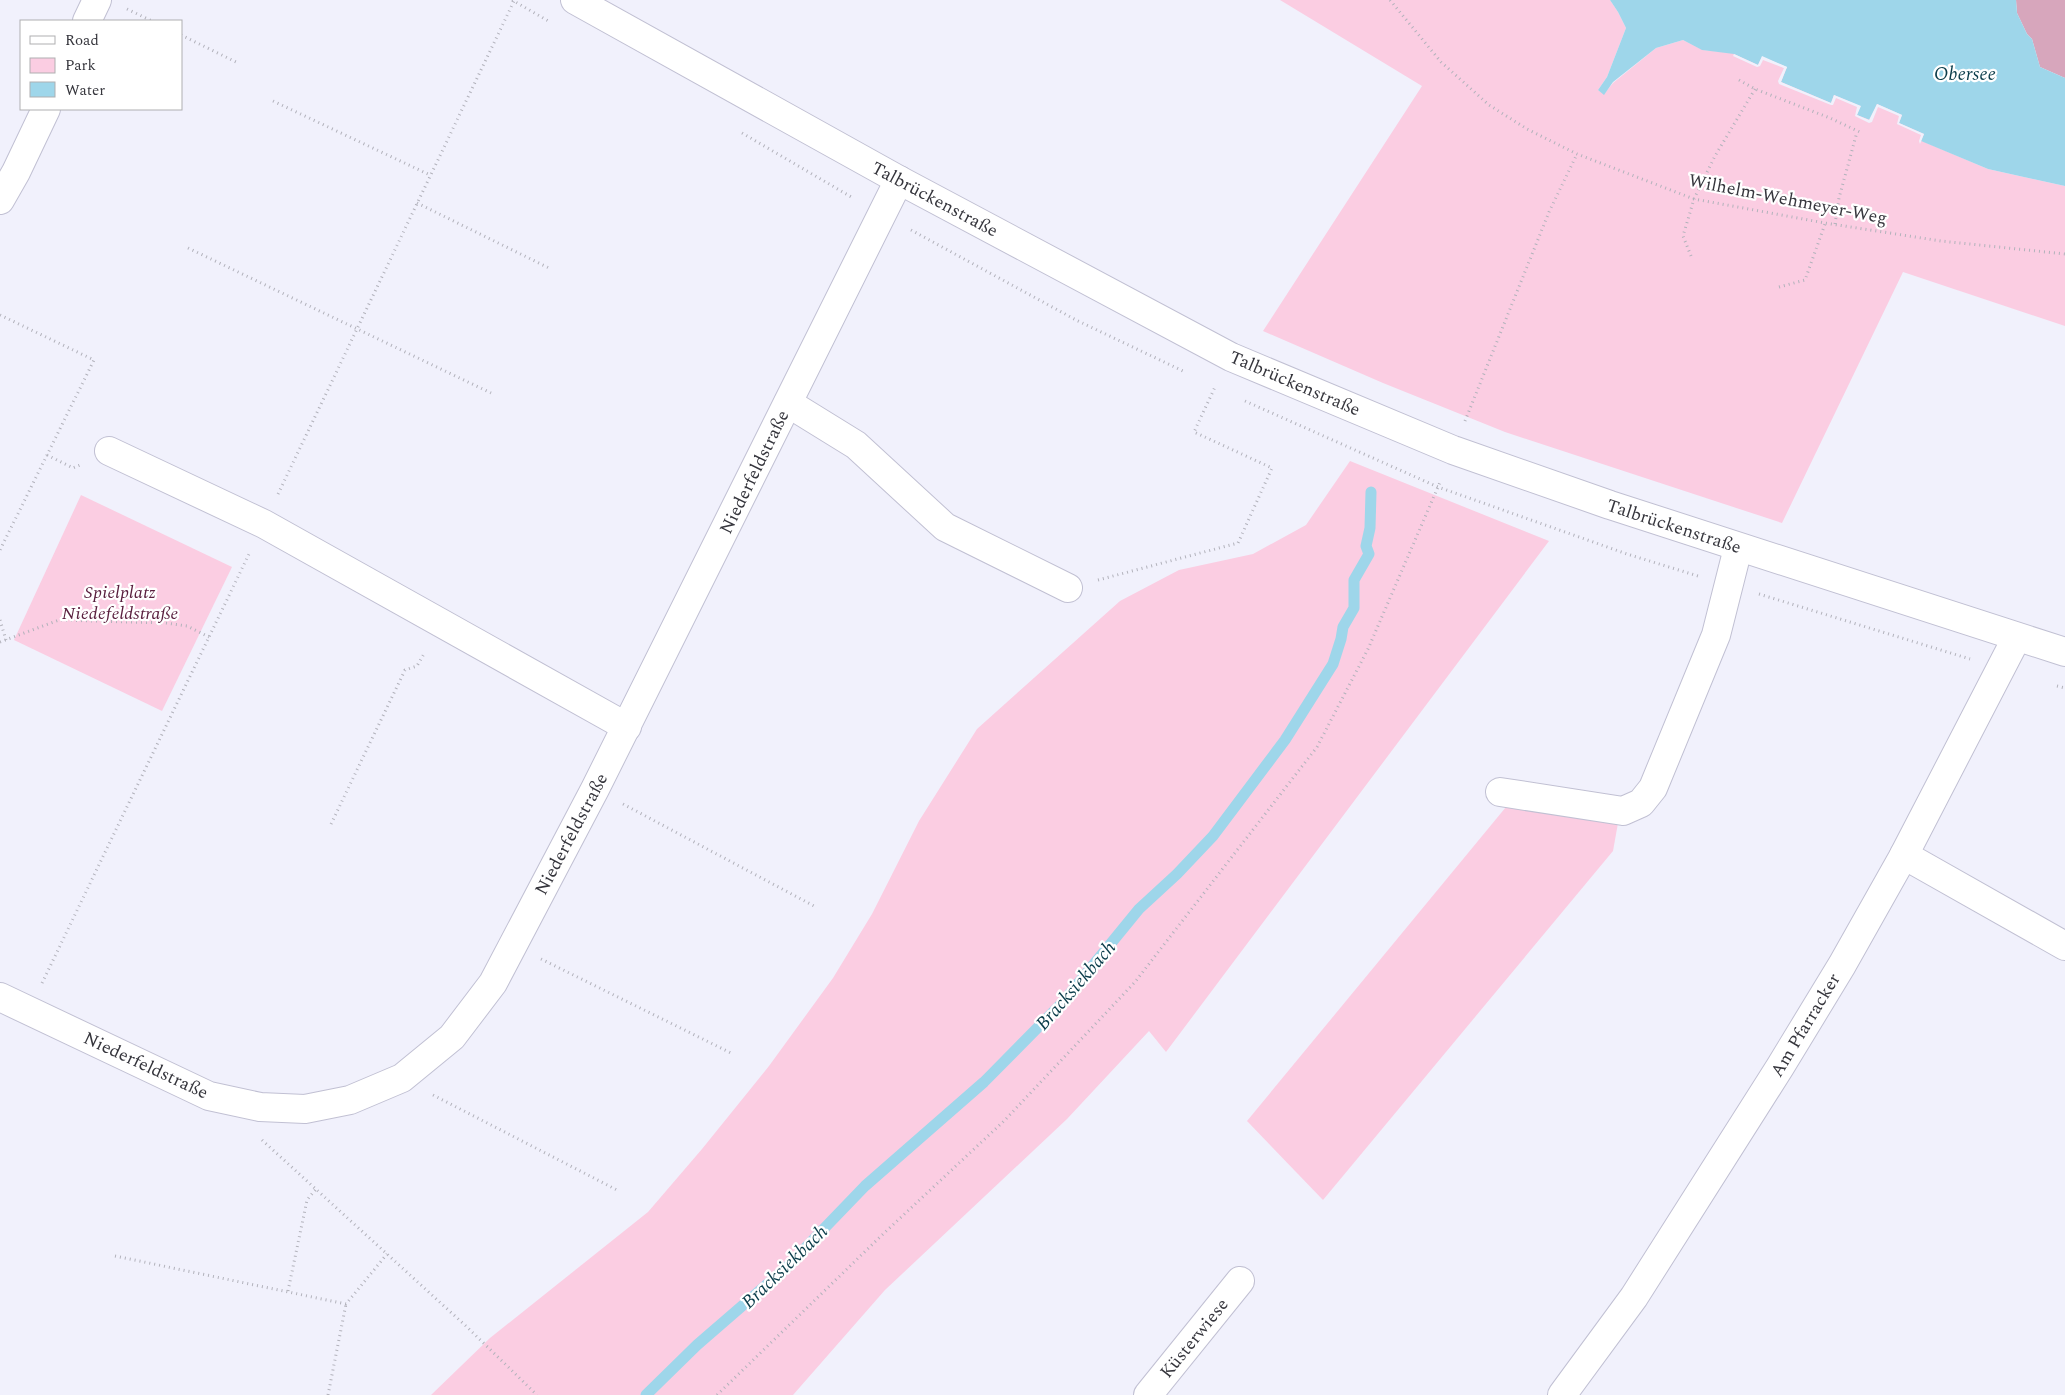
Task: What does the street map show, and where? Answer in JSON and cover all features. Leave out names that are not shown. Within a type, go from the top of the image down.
[{"type":"street","points":[[87,20],[97,0]]},
{"type":"street","name":"Talbrückenstraße","points":[[575,0],[899,180],[1231,358],[1453,450],[1738,548],[2065,652]]},
{"type":"street","points":[[0,200],[45,110]]},
{"type":"street","name":"Niederfeldstraße","points":[[0,997],[210,1096],[260,1107],[306,1109],[350,1100],[402,1078],[452,1037],[493,983],[595,789],[899,180]]},
{"type":"street","points":[[788,403],[856,445],[945,527],[1068,588]]},
{"type":"street","points":[[109,451],[264,524],[627,727]]},
{"type":"street","points":[[1500,792],[1623,811],[1641,803],[1653,788],[1716,635],[1738,548]]},
{"type":"street","name":"Am Pfarracker","points":[[1562,1395],[1634,1297],[1780,1067],[1904,855],[2017,636]]},
{"type":"street","points":[[1904,855],[2065,946]]},
{"type":"street","name":"Küsterwiese","points":[[1148,1395],[1240,1280]]},
{"type":"path","name":"Wilhelm-Wehmeyer-Weg","points":[[1390,0],[1440,62],[1489,105],[1527,129],[1577,154],[1694,199],[1825,223],[1941,241],[2065,254]]},
{"type":"path","points":[[182,35],[236,62]]},
{"type":"path","points":[[1739,80],[1755,89],[1830,118],[1862,133]]},
{"type":"path","points":[[1691,256],[1683,236],[1694,199],[1715,156],[1755,89]]},
{"type":"path","points":[[273,101],[430,175]]},
{"type":"path","points":[[1835,224],[1839,198],[1857,132]]},
{"type":"path","points":[[717,1395],[1004,1121],[1135,982],[1317,747],[1368,649],[1453,450],[1550,212],[1577,154]]},
{"type":"path","points":[[417,204],[551,269]]},
{"type":"path","points":[[1779,287],[1805,280],[1825,223]]},
{"type":"path","points":[[188,248],[491,393]]},
{"type":"path","points":[[0,315],[94,360],[0,550]]},
{"type":"path","points":[[1068,588],[1238,544],[1272,468],[1194,432],[1215,387]]},
{"type":"path","points":[[1753,592],[2001,668]]},
{"type":"path","points":[[0,620],[6,640]]},
{"type":"path","points":[[0,642],[59,620],[166,623],[186,626],[209,637]]},
{"type":"path","points":[[331,824],[405,670],[417,666],[440,623]]},
{"type":"path","points":[[2056,686],[2065,688]]},
{"type":"path","points":[[595,789],[814,906]]},
{"type":"path","points":[[513,944],[731,1053]]},
{"type":"path","points":[[402,1078],[617,1190]]},
{"type":"path","points":[[260,1107],[262,1142],[467,1327],[537,1395]]},
{"type":"path","points":[[288,1292],[307,1200],[316,1189]]},
{"type":"path","points":[[328,1395],[346,1304],[387,1254]]},
{"type":"path","points":[[114,1256],[346,1304]]},
{"type":"green space","points":[[1280,0],[1610,0],[1626,28],[1607,77],[1598,90],[1604,94],[1613,83],[1656,48],[1683,40],[1703,50],[1762,56],[1834,95],[1877,104],[1902,115],[1924,134],[1922,141],[1988,169],[2065,186],[2065,326],[1903,272],[1782,523],[1505,432],[1383,383],[1263,331],[1422,86]]},
{"type":"green space","points":[[1350,461],[1549,541],[1166,1052],[1149,1031],[1067,1119],[885,1290],[793,1395],[431,1395],[490,1338],[648,1212],[702,1149],[769,1066],[833,978],[872,914],[919,821],[977,729],[1120,601],[1179,570],[1253,554],[1306,525]]},
{"type":"green space","name":"Spielplatz Niedefeldstraße","points":[[81,495],[232,567],[162,711],[14,640]]},
{"type":"green space","points":[[1506,807],[1618,823],[1613,851],[1323,1200],[1247,1121]]},
{"type":"shaded area","points":[[2016,0],[2065,0],[2065,78],[2040,67],[2032,39],[2027,34],[2017,13]]},
{"type":"water","name":"Obersee","points":[[1610,0],[2016,0],[2017,13],[2027,34],[2032,39],[2040,67],[2065,78],[2065,186],[1988,169],[1921,141],[1924,134],[1899,123],[1902,115],[1877,104],[1870,120],[1857,115],[1860,106],[1834,95],[1831,103],[1781,82],[1787,67],[1762,57],[1758,65],[1734,54],[1702,50],[1683,40],[1656,48],[1613,82],[1604,95],[1598,90],[1607,77],[1626,28]]},
{"type":"pier","points":[[1734,54],[1758,65],[1762,56],[1787,67],[1781,82],[1831,103],[1834,95],[1861,106],[1857,115],[1869,120],[1877,104],[1902,115],[1899,123],[1924,134],[1920,144],[1921,135],[1897,124],[1899,116],[1878,107],[1872,122],[1869,123],[1855,116],[1857,107],[1836,98],[1833,105],[1831,105],[1779,84],[1778,81],[1784,68],[1763,60],[1760,66],[1757,67],[1733,56]]},
{"type":"waterway","name":"Bracksiekbach","points":[[646,1395],[697,1345],[786,1268],[865,1186],[984,1082],[1063,1002],[1139,909],[1177,874],[1213,836],[1285,740],[1333,664],[1343,627],[1354,608],[1354,580],[1369,554],[1366,546],[1370,528],[1371,492]]}]
